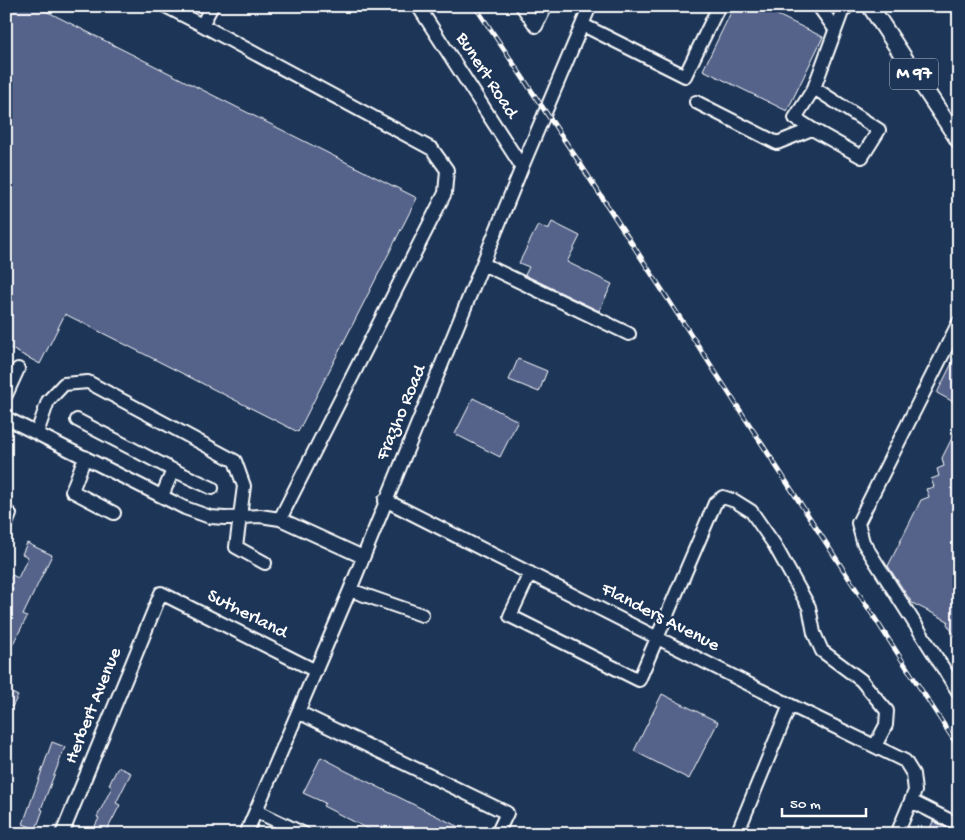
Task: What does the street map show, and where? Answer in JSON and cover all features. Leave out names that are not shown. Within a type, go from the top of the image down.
[{"type":"main road","name":"M 97","points":[[876,8],[959,141]]},
{"type":"street","points":[[165,6],[432,150],[447,170],[445,193],[280,519]]},
{"type":"street","points":[[202,25],[212,6]]},
{"type":"street","name":"Bunert Road","points":[[418,6],[522,167]]},
{"type":"street","points":[[522,6],[536,26],[546,6]]},
{"type":"street","name":"Frazho Road","points":[[246,834],[350,590],[522,167],[590,6]]},
{"type":"street","points":[[582,25],[685,76],[719,6]]},
{"type":"street","points":[[814,88],[879,130],[862,157],[794,118],[814,88],[842,12],[848,6]]},
{"type":"street","points":[[820,8],[836,30]]},
{"type":"street","points":[[696,102],[777,142],[812,129]]},
{"type":"street","points":[[483,264],[629,334]]},
{"type":"street","points":[[959,322],[858,523],[863,542],[959,693]]},
{"type":"street","points":[[6,396],[18,369]]},
{"type":"street","points":[[37,433],[48,402],[64,384],[88,382],[235,461],[244,486],[236,547],[265,563]]},
{"type":"street","points":[[6,418],[185,508],[210,517],[260,516],[280,519],[363,557]]},
{"type":"street","points":[[77,420],[172,470],[212,488]]},
{"type":"street","points":[[85,457],[72,491],[114,513]]},
{"type":"street","points":[[162,496],[172,470]]},
{"type":"street","points":[[530,573],[510,616],[639,680],[715,503],[723,497],[735,501],[752,511],[774,544],[809,607],[814,632],[822,651],[861,680],[887,711],[886,725],[875,746]]},
{"type":"street","name":"Flanders Avenue","points":[[386,500],[790,705],[905,761],[913,774],[915,791],[911,800]]},
{"type":"street","points":[[350,590],[422,615]]},
{"type":"street","name":"Sutherland","points":[[161,593],[316,671]]},
{"type":"street","name":"Herbert Avenue","points":[[62,834],[161,593]]},
{"type":"street","points":[[736,834],[790,705]]},
{"type":"street","points":[[298,712],[507,813],[497,834]]},
{"type":"street","points":[[897,834],[911,800],[959,825]]},
{"type":"street","points":[[256,812],[304,834]]},
{"type":"building","points":[[6,6],[36,6],[417,198],[298,432],[65,314],[40,364],[6,346]]},
{"type":"building","points":[[734,6],[759,6],[823,37],[787,111],[703,70]]},
{"type":"building","points":[[552,222],[580,236],[567,262],[612,284],[599,311],[525,275],[529,267],[519,263],[538,225],[548,230]]},
{"type":"building","points":[[959,349],[959,405],[937,393]]},
{"type":"building","points":[[518,359],[547,371],[539,392],[509,380]]},
{"type":"building","points":[[473,398],[518,421],[500,457],[455,434]]},
{"type":"building","points":[[959,424],[959,642],[947,624],[948,621],[912,603],[888,566],[921,500],[929,497],[926,489],[934,487],[931,479],[939,476],[937,469],[944,466],[942,458]]},
{"type":"building","points":[[27,543],[52,555],[23,615],[27,617],[6,657],[6,603],[13,589],[7,586],[12,575],[18,578],[28,557],[22,554]]},
{"type":"building","points":[[6,690],[18,696],[12,707],[6,704]]},
{"type":"building","points":[[662,694],[718,722],[689,779],[634,751]]},
{"type":"building","points":[[52,742],[65,747],[41,809],[43,810],[36,829],[23,824]]},
{"type":"building","points":[[321,757],[473,834],[378,834],[323,806],[325,803],[303,793]]},
{"type":"building","points":[[118,767],[131,773],[116,803],[120,805],[105,834],[91,834],[112,787],[109,785]]},
{"type":"building","points":[[933,821],[951,830],[949,834],[928,834]]},
{"type":"railway","points":[[475,6],[581,165],[959,748]]}]
